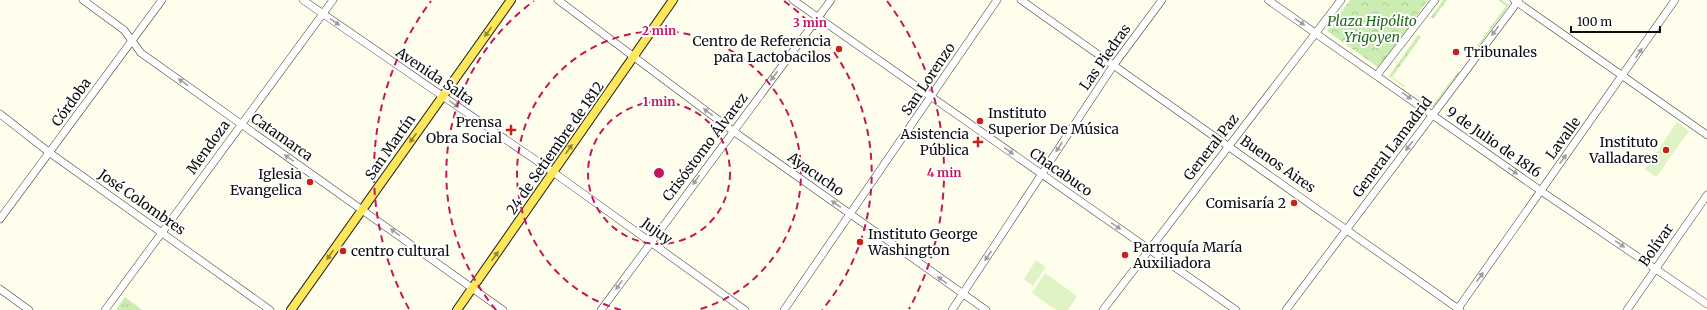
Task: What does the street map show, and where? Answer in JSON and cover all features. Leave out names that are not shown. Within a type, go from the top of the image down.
[{"type":"main road","name":"San Martín","points":[[291,310],[511,0]]},
{"type":"main road","name":"24 de Setiembre de 1812","points":[[457,310],[673,0]]},
{"type":"street","name":"Catamarca","points":[[83,0],[124,30],[141,53],[363,209],[503,310]]},
{"type":"street","name":"Córdoba","points":[[0,218],[50,153],[162,0]]},
{"type":"street","name":"Avenida Salta","points":[[303,0],[553,172]]},
{"type":"street","name":"Mendoza","points":[[106,310],[240,124],[333,0]]},
{"type":"street","name":"Ayacucho","points":[[558,0],[733,131],[986,310]]},
{"type":"street","name":"Chacabuco","points":[[793,0],[1236,310]]},
{"type":"street","name":"Crisóstomo Álvarez","points":[[601,310],[831,0]]},
{"type":"street","name":"San Lorenzo","points":[[784,310],[851,215],[997,0]]},
{"type":"street","name":"Buenos Aires","points":[[1021,0],[1113,66],[1229,145],[1458,309]]},
{"type":"street","name":"Las Piedras","points":[[952,310],[1113,66],[1162,0]]},
{"type":"street","name":"9 de Julio de 1816","points":[[1268,0],[1377,75],[1540,191],[1656,268],[1707,304]]},
{"type":"street","name":"General Paz","points":[[1103,310],[1148,249],[1341,0]]},
{"type":"street","points":[[1377,75],[1435,0]]},
{"type":"street","name":"Lavalle","points":[[1458,309],[1675,0]]},
{"type":"street","points":[[1517,1],[1707,135]]},
{"type":"street","name":"General Lamadrid","points":[[1286,310],[1517,1]]},
{"type":"street","name":"José Colombres","points":[[0,114],[50,153],[270,310]]},
{"type":"street","name":"Jujuy","points":[[553,172],[745,310]]},
{"type":"street","name":"Bolívar","points":[[1627,310],[1707,194]]},
{"type":"street","points":[[0,289],[29,310]]},
{"type":"green space","name":"Plaza Hipólito Yrigoyen","points":[[1350,0],[1428,0],[1379,68],[1327,31]]},
{"type":"green space","points":[[1443,0],[1447,0],[1433,19],[1431,17]]},
{"type":"green space","points":[[1498,0],[1502,0],[1509,5],[1478,47],[1477,46],[1506,6]]},
{"type":"green space","points":[[1418,35],[1421,37],[1392,77],[1405,86],[1404,87],[1389,76]]},
{"type":"green space","points":[[1458,72],[1460,73],[1434,108],[1410,91],[1433,105]]},
{"type":"green space","name":"Instituto Valladares","points":[[1677,122],[1689,131],[1656,177],[1645,169]]},
{"type":"green space","points":[[1036,260],[1046,267],[1033,286],[1024,279]]},
{"type":"green space","points":[[1045,273],[1077,296],[1068,310],[1056,310],[1032,293]]},
{"type":"green space","points":[[125,297],[142,310],[116,310]]},
{"type":"place","name":"Centro de Referencia para Lactobacilos","points":[[839,49]]},
{"type":"place","name":"Tribunales","points":[[1456,52]]},
{"type":"place","name":"Instituto Superior De Música","points":[[980,121]]},
{"type":"place","name":"Prensa Obra Social","points":[[511,130]]},
{"type":"place","name":"Asistencia Pública","points":[[978,142]]},
{"type":"place","name":"Instituto Valladares","points":[[1666,150]]},
{"type":"place","name":"Iglesia Evangelica","points":[[310,182]]},
{"type":"place","name":"Comisaría 2","points":[[1294,203]]},
{"type":"place","name":"Instituto George Washington","points":[[860,242]]},
{"type":"place","name":"centro cultural","points":[[343,251]]},
{"type":"place","name":"Parroquía María Auxiliadora","points":[[1125,255]]}]
